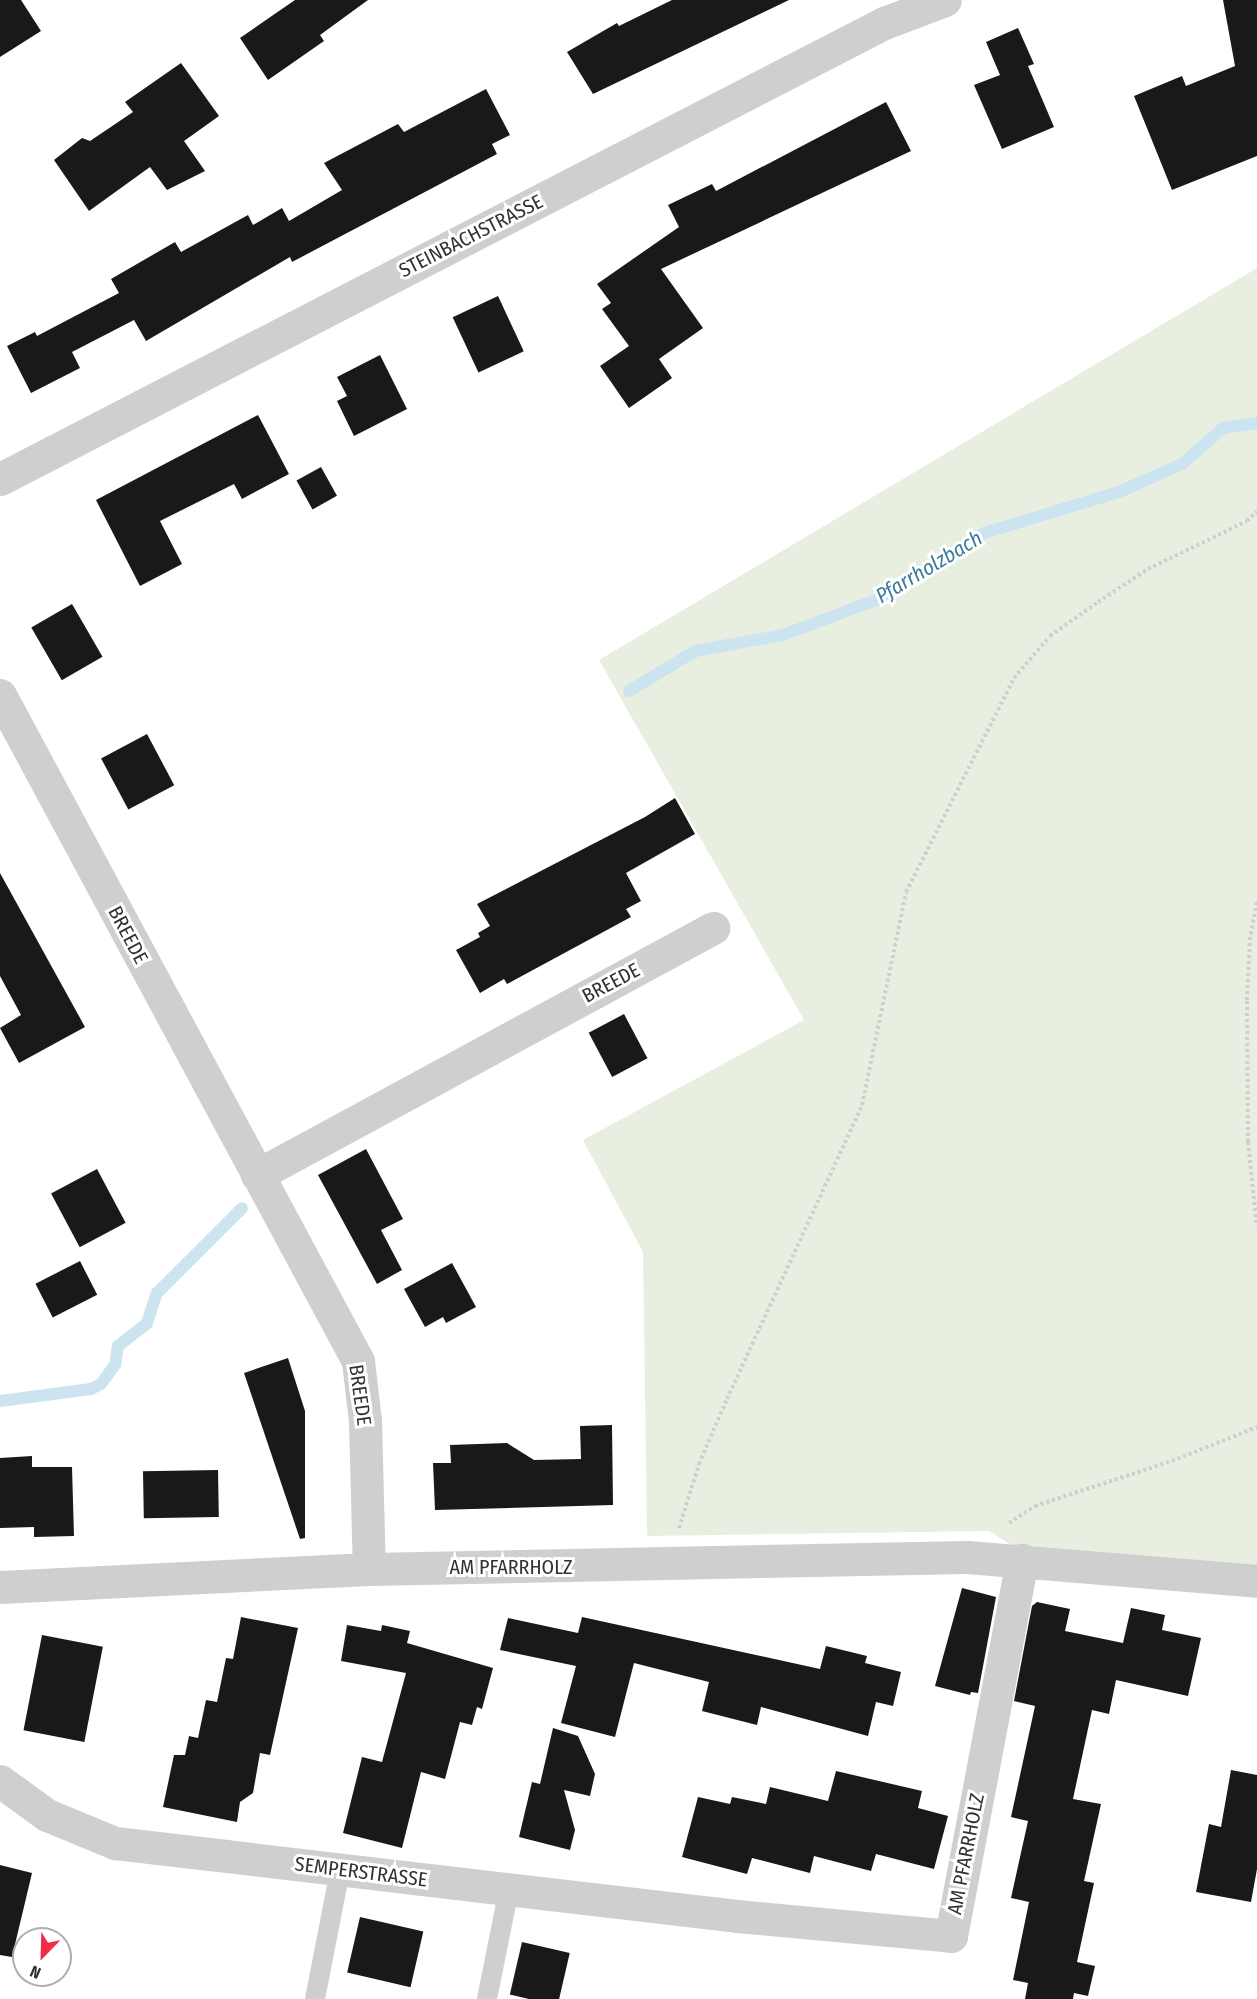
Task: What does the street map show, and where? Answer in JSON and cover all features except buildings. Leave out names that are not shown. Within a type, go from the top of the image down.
[{"type":"street","name":"STEINBACHSTRASSE","points":[[0,479],[884,23],[945,0]]},
{"type":"street","name":"BREEDE","points":[[0,694],[256,1175],[358,1361],[365,1422],[369,1569]]},
{"type":"street","name":"BREEDE","points":[[256,1175],[713,928]]},
{"type":"street","name":"AM PFARRHOLZ","points":[[0,1587],[369,1569],[967,1557],[1257,1581]]},
{"type":"street","name":"AM PFARRHOLZ","points":[[737,1916],[951,1936],[1022,1560]]},
{"type":"street","name":"SEMPERSTRASSE","points":[[0,1781],[47,1815],[115,1843],[737,1916]]},
{"type":"lane","points":[[315,1999],[340,1870]]},
{"type":"lane","points":[[487,1999],[509,1889]]},
{"type":"path","points":[[669,1563],[699,1464],[862,1105],[906,892],[1014,678],[1050,636],[1098,602],[1148,569],[1247,521],[1257,511]]},
{"type":"path","points":[[1257,902],[1250,937],[1247,1002],[1248,1142],[1257,1227]]},
{"type":"path","points":[[967,1557],[994,1532],[1035,1506],[1257,1427]]},
{"type":"green space","points":[[1257,268],[1257,1567],[1018,1549],[989,1531],[647,1536],[643,1252],[583,1140],[804,1020],[599,660]]},
{"type":"waterway","name":"Pfarrholzbach","points":[[629,691],[695,651],[783,635],[876,600],[984,533],[1119,492],[1182,464],[1223,428],[1257,423]]},
{"type":"waterway","points":[[0,1401],[91,1389],[101,1384],[115,1365],[118,1346],[147,1323],[157,1293],[242,1208]]}]
